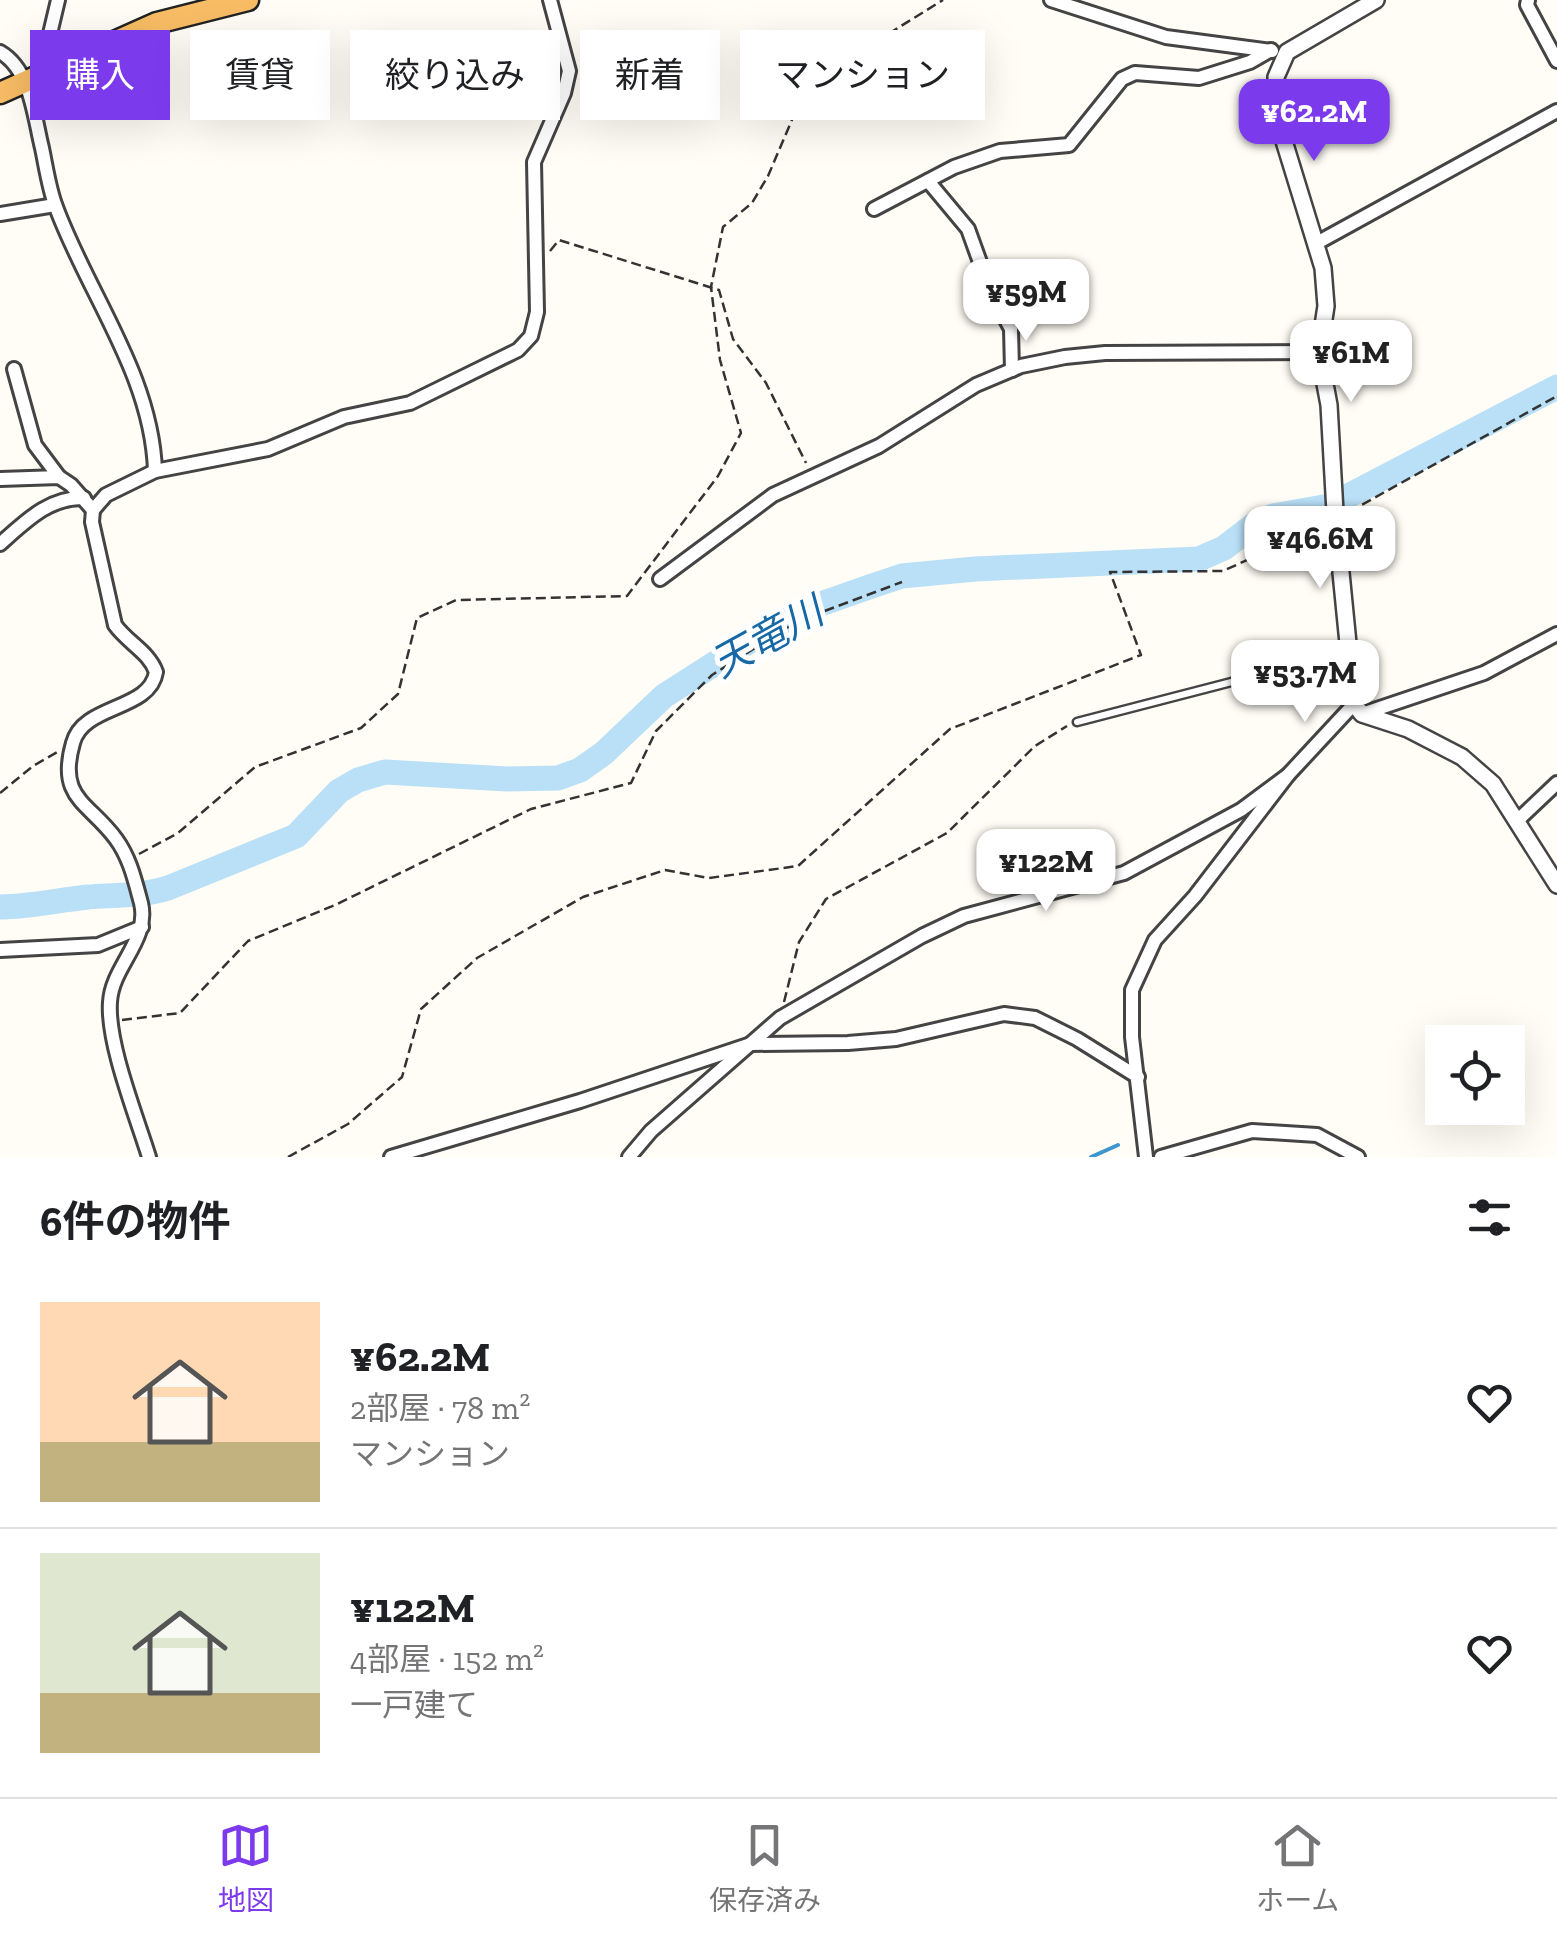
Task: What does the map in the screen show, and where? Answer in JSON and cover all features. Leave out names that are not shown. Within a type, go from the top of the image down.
[{"type":"highway","points":[[141,30],[248,0]]},
{"type":"highway","points":[[0,93],[30,81]]},
{"type":"street","points":[[48,30],[58,0]]},
{"type":"street","points":[[0,544],[34,514],[64,498],[89,504],[156,471],[268,450],[344,417],[410,403],[526,344],[537,312],[534,162],[568,82],[568,57],[550,0]]},
{"type":"street","points":[[1051,0],[1166,37],[1279,51]]},
{"type":"street","points":[[874,209],[954,167],[1000,152],[1069,145],[1122,79],[1136,73],[1199,78],[1279,51],[1376,0]]},
{"type":"street","points":[[1528,0],[1527,5],[1557,62]]},
{"type":"street","points":[[1279,51],[1276,115],[1323,268],[1326,306],[1319,352],[1329,405],[1335,516],[1358,709]]},
{"type":"street","points":[[0,52],[30,78]]},
{"type":"street","points":[[1315,244],[1557,110]]},
{"type":"street","points":[[39,120],[55,205],[128,365],[152,435],[156,471]]},
{"type":"street","points":[[928,180],[968,229],[990,290],[1011,329],[1012,370]]},
{"type":"street","points":[[0,214],[55,205]]},
{"type":"street","points":[[660,579],[773,495],[879,446],[976,385],[1012,370],[1066,356],[1105,353],[1319,352]]},
{"type":"street","points":[[14,369],[34,445],[89,504],[115,625],[150,658],[156,677],[132,700],[86,723],[72,744],[70,781],[74,794],[116,838],[129,864],[142,909],[142,927],[111,993],[111,1022],[148,1157]]},
{"type":"street","points":[[0,478],[60,477]]},
{"type":"street","points":[[629,1157],[651,1132],[780,1018],[922,936],[964,916],[1124,873],[1242,810],[1288,775],[1358,709],[1484,673],[1557,634]]},
{"type":"street","points":[[1358,709],[1462,757],[1493,784],[1557,885]]},
{"type":"street","points":[[1146,1157],[1132,1037],[1132,990],[1155,940],[1195,896],[1288,775]]},
{"type":"street","points":[[1518,820],[1557,783]]},
{"type":"street","points":[[0,950],[98,945],[142,927]]},
{"type":"street","points":[[391,1157],[580,1101],[751,1044],[848,1044],[896,1039],[1004,1014],[1035,1018],[1138,1077]]},
{"type":"street","points":[[1161,1157],[1252,1132],[1317,1135],[1358,1157]]},
{"type":"lane","points":[[1077,722],[1270,672],[1350,666]]},
{"type":"path","points":[[129,864],[178,833],[255,767],[361,728],[398,694],[417,618],[456,600],[627,596],[718,476],[742,433],[720,360],[711,287],[723,227],[752,203],[768,176],[803,94],[825,74],[943,0]]},
{"type":"path","points":[[548,253],[558,240],[719,290],[733,339],[766,383],[815,478]]},
{"type":"path","points":[[288,1157],[348,1124],[402,1077],[420,1009],[477,958],[583,897],[665,870],[709,878],[798,866],[950,729],[1141,655],[1110,572],[1223,572],[1557,396]]},
{"type":"path","points":[[111,1022],[180,1013],[248,942],[531,809],[631,783],[656,731],[712,674],[798,622],[902,582]]},
{"type":"path","points":[[780,1018],[799,942],[826,899],[948,833],[1044,739],[1077,722]]},
{"type":"path","points":[[0,793],[32,766],[72,744]]},
{"type":"waterway","name":"天竜川","points":[[0,907],[168,888],[296,836],[339,791],[385,772],[558,778],[580,770],[604,753],[664,696],[761,634],[815,606],[902,576],[1199,559],[1224,548],[1273,516],[1329,506],[1557,387]]},
{"type":"waterway","points":[[1091,1157],[1118,1145]]}]
